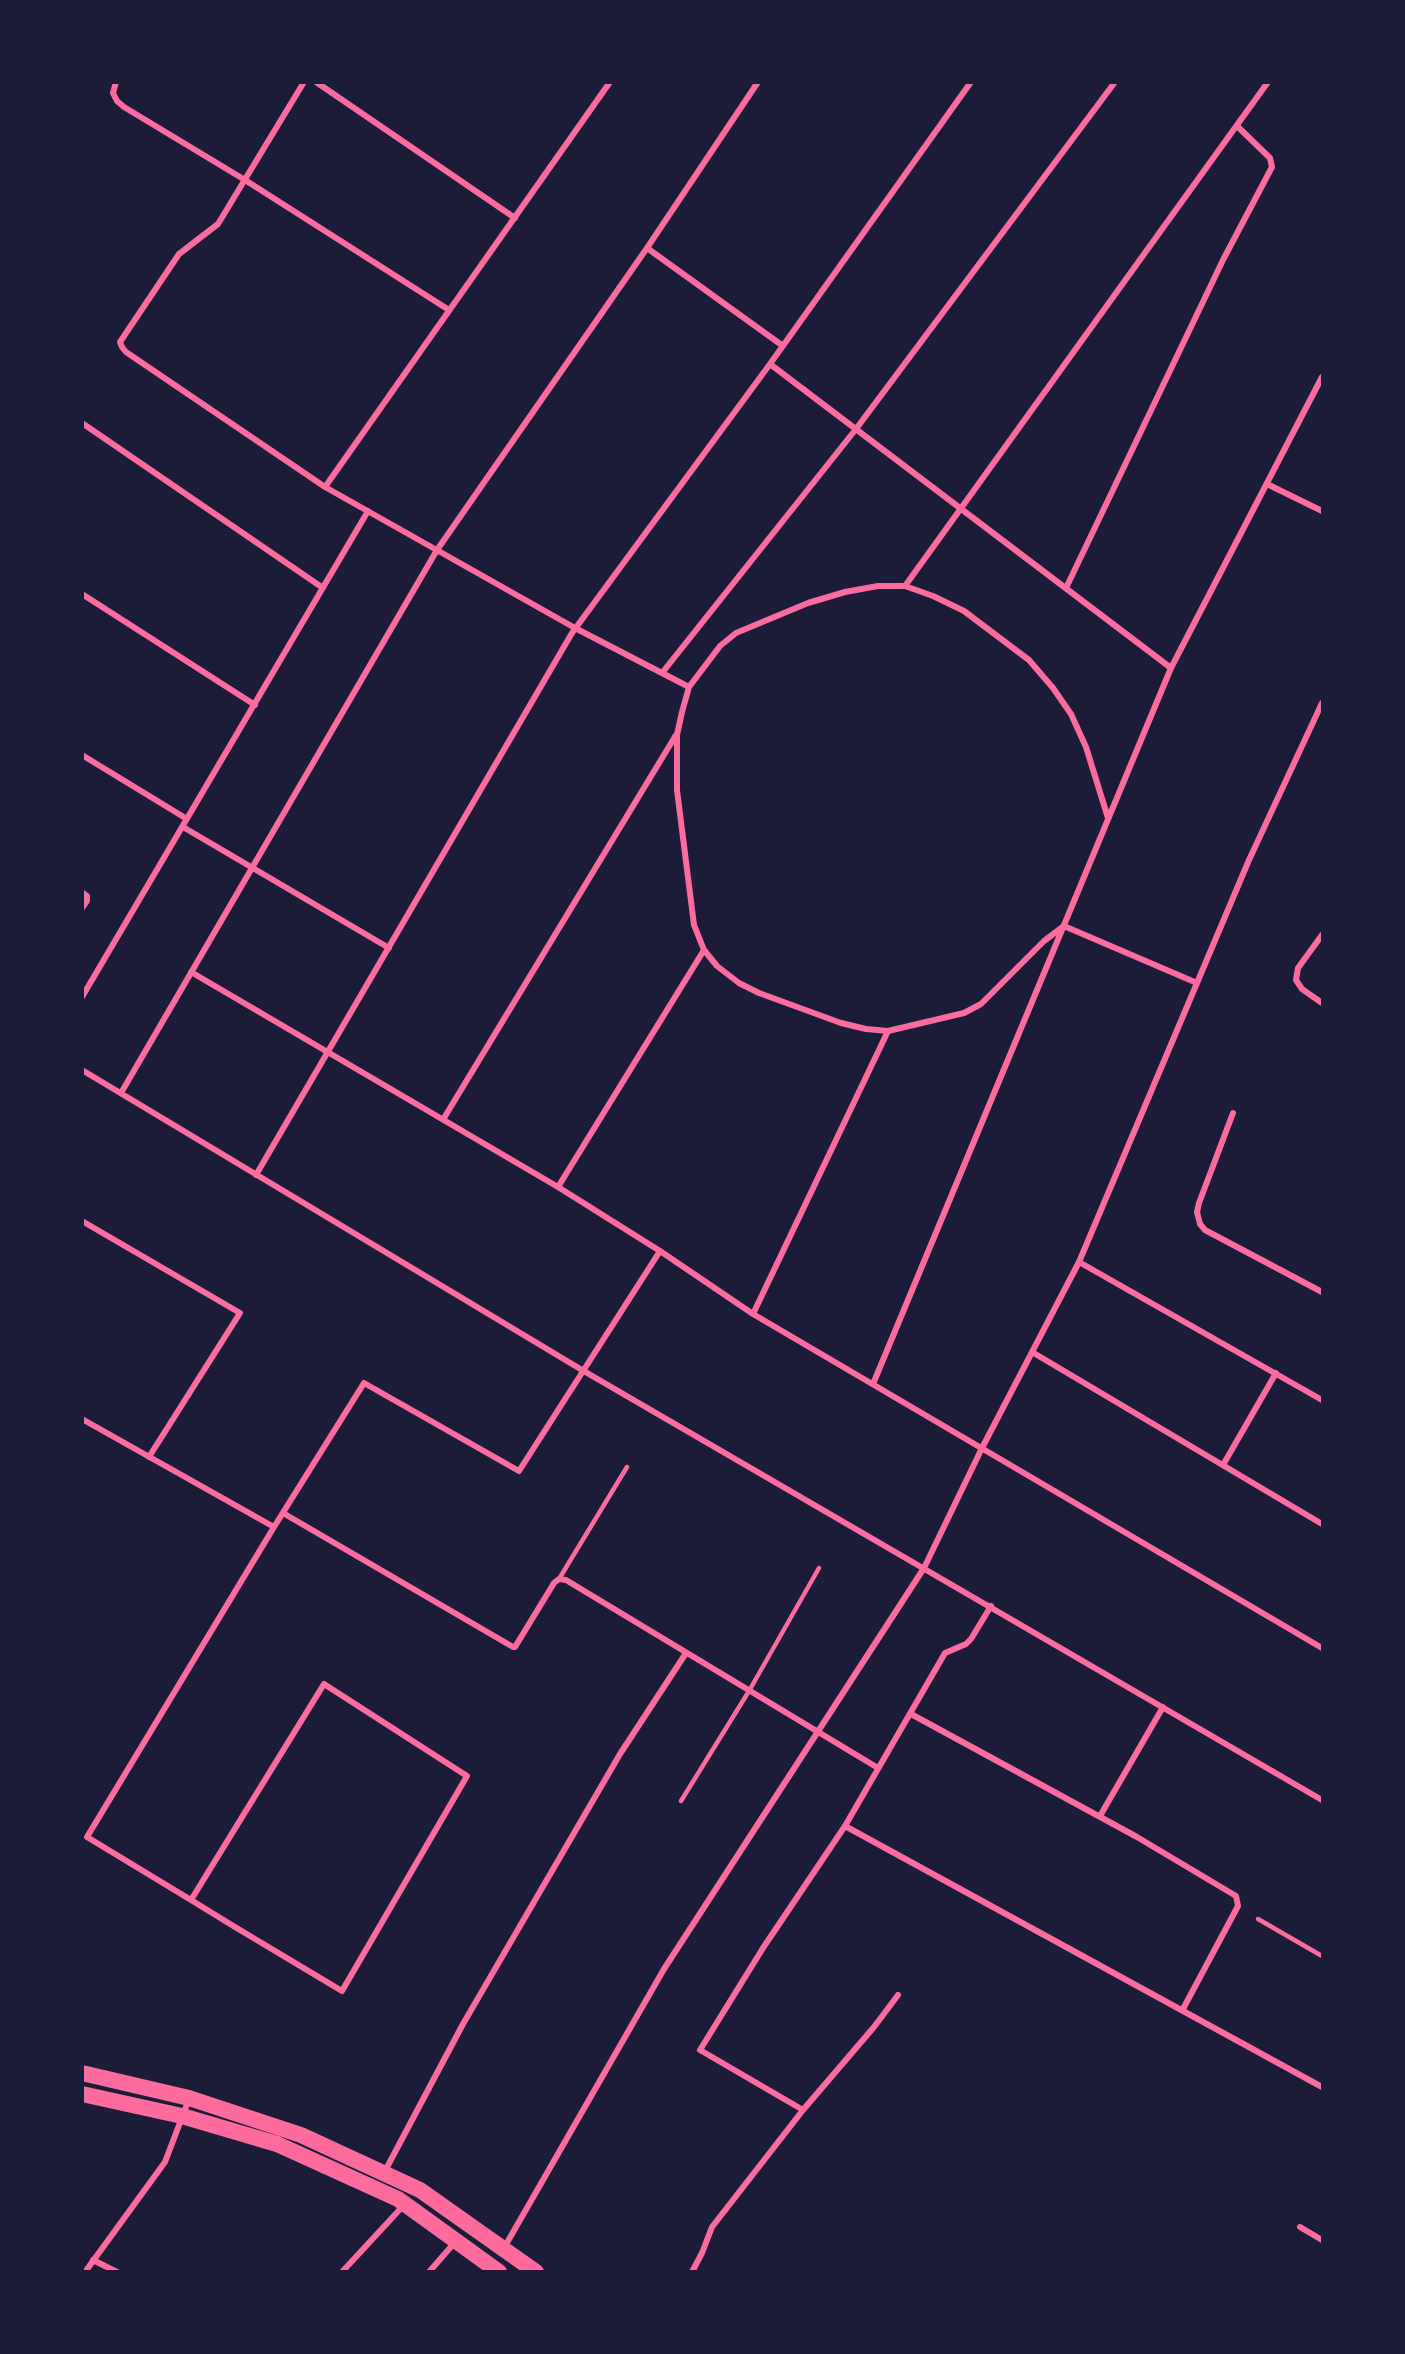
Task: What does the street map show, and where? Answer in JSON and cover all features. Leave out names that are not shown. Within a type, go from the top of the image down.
[{"type":"highway","points":[[82,2073],[189,2098],[302,2135],[420,2190],[536,2271]]},
{"type":"highway","points":[[82,2094],[182,2116],[277,2144],[406,2204],[499,2271]]},
{"type":"street","points":[[116,82],[113,93],[124,107],[449,310]]},
{"type":"street","points":[[304,82],[218,224],[179,254],[120,342],[126,352],[325,487],[575,628],[689,687]]},
{"type":"street","points":[[316,82],[514,218]]},
{"type":"street","points":[[325,487],[610,82]]},
{"type":"street","points":[[121,1093],[437,550],[647,248],[758,82]]},
{"type":"street","points":[[256,1175],[575,628],[770,364],[971,82]]},
{"type":"street","points":[[662,673],[856,429],[1115,82]]},
{"type":"street","points":[[905,586],[1268,82]]},
{"type":"street","points":[[1066,588],[1223,260],[1272,167],[1270,158],[1237,126]]},
{"type":"street","points":[[647,248],[783,346]]},
{"type":"street","points":[[770,364],[1171,668]]},
{"type":"street","points":[[873,1384],[1171,668],[1323,377]]},
{"type":"street","points":[[82,423],[323,588]]},
{"type":"street","points":[[1267,484],[1323,512]]},
{"type":"street","points":[[82,997],[368,511]]},
{"type":"street","points":[[1064,926],[1044,941],[981,1004],[964,1013],[888,1031],[841,1023],[759,993],[739,983],[717,966],[704,950],[694,925],[676,790],[676,735],[689,687],[720,646],[736,633],[808,603],[845,592],[878,586],[905,586],[964,611],[1029,660],[1071,714],[1086,747],[1108,818]]},
{"type":"street","points":[[82,594],[255,705]]},
{"type":"street","points":[[504,2249],[664,1969],[924,1568],[982,1448],[1079,1262],[1249,860],[1323,703]]},
{"type":"street","points":[[444,1118],[676,735]]},
{"type":"street","points":[[82,755],[187,819]]},
{"type":"street","points":[[183,827],[253,866],[389,948]]},
{"type":"street","points":[[82,892],[87,896],[87,901],[82,908]]},
{"type":"street","points":[[1064,926],[1197,983]]},
{"type":"street","points":[[1323,934],[1298,968],[1296,980],[1302,989],[1323,1003]]},
{"type":"street","points":[[558,1187],[704,950]]},
{"type":"street","points":[[191,972],[444,1118],[558,1187],[660,1251],[753,1314],[1323,1647]]},
{"type":"street","points":[[753,1314],[888,1031]]},
{"type":"street","points":[[82,1070],[582,1370],[1323,1800]]},
{"type":"street","points":[[1233,1113],[1199,1203],[1197,1212],[1200,1224],[1205,1230],[1323,1292]]},
{"type":"street","points":[[82,1221],[240,1312],[149,1457]]},
{"type":"street","points":[[82,1844],[364,1383],[519,1471],[660,1251]]},
{"type":"street","points":[[1079,1262],[1323,1400]]},
{"type":"street","points":[[1032,1353],[1323,1524]]},
{"type":"street","points":[[1223,1466],[1276,1373]]},
{"type":"street","points":[[82,1419],[274,1527]]},
{"type":"street","points":[[283,1513],[513,1647],[554,1583],[559,1579],[566,1580],[878,1768]]},
{"type":"street","points":[[803,2110],[700,2050],[763,1948],[845,1826],[945,1653],[966,1644],[971,1639],[991,1606]]},
{"type":"street","points":[[384,2173],[463,2024],[620,1754],[686,1653]]},
{"type":"street","points":[[87,1838],[342,1991],[467,1776],[324,1683],[191,1900]]},
{"type":"street","points":[[1100,1816],[1163,1707]]},
{"type":"street","points":[[910,1714],[1100,1816],[1236,1896],[1239,1901],[1238,1906],[1183,2009]]},
{"type":"street","points":[[845,1826],[1323,2086]]},
{"type":"street","points":[[692,2271],[712,2227],[803,2110],[874,2027],[898,1995]]},
{"type":"street","points":[[85,2271],[165,2162],[189,2098]]},
{"type":"street","points":[[342,2271],[406,2204]]},
{"type":"street","points":[[1300,2228],[1323,2240]]},
{"type":"street","points":[[429,2271],[456,2240]]},
{"type":"street","points":[[93,2260],[117,2271]]},
{"type":"lane","points":[[559,1579],[627,1467]]},
{"type":"lane","points":[[681,1801],[749,1692],[819,1568]]},
{"type":"lane","points":[[1258,1919],[1323,1956]]}]
